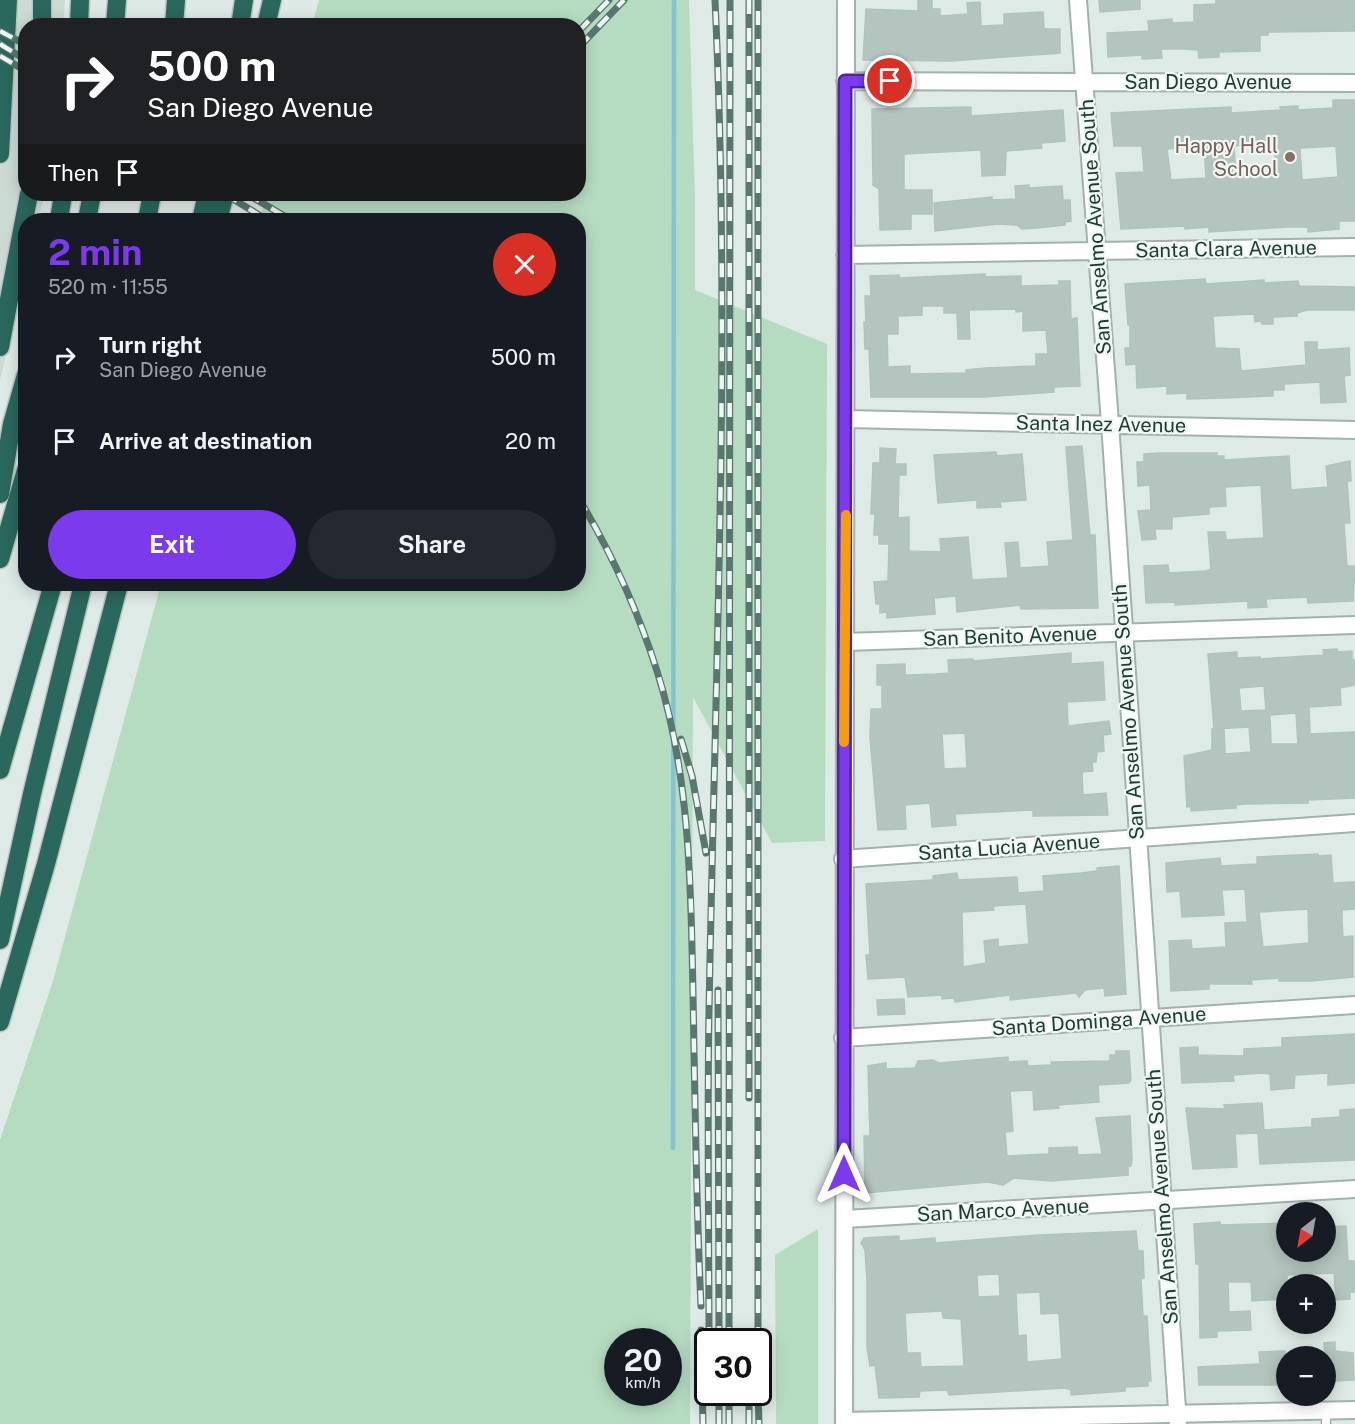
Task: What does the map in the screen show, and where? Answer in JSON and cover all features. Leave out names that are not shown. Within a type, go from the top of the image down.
[{"type":"highway","points":[[0,154],[9,0]]},
{"type":"highway","points":[[42,0],[42,18]]},
{"type":"highway","points":[[79,18],[80,0]]},
{"type":"highway","points":[[116,18],[117,0]]},
{"type":"highway","points":[[175,18],[176,0]]},
{"type":"highway","points":[[241,18],[244,0]]},
{"type":"highway","points":[[268,18],[272,0]]},
{"type":"highway","points":[[0,347],[18,252]]},
{"type":"highway","points":[[0,494],[12,424],[18,403]]},
{"type":"highway","points":[[0,559],[18,497]]},
{"type":"highway","points":[[0,770],[51,591]]},
{"type":"highway","points":[[0,940],[32,794],[81,591]]},
{"type":"highway","points":[[0,1022],[46,864],[117,591]]},
{"type":"street","points":[[846,0],[844,1423],[1326,1417],[1355,1410]]},
{"type":"street","name":"San Anselmo Avenue South","points":[[1078,0],[1110,423],[1122,632],[1151,1017],[1177,1419]]},
{"type":"street","name":"San Diego Avenue","points":[[845,81],[1355,83]]},
{"type":"street","name":"Santa Clara Avenue","points":[[845,255],[1355,247]]},
{"type":"street","name":"Santa Inez Avenue","points":[[846,420],[1110,423],[1355,430]]},
{"type":"street","name":"San Benito Avenue","points":[[846,642],[1355,626]]},
{"type":"street","name":"Santa Lucia Avenue","points":[[843,859],[1355,823]]},
{"type":"street","name":"Santa Dominga Avenue","points":[[843,1038],[1355,1005]]},
{"type":"street","name":"San Marco Avenue","points":[[845,1220],[1355,1189]]},
{"type":"shaded area","points":[[0,0],[65,0],[64,18],[18,18],[18,201],[43,201],[40,213],[18,213],[18,304],[0,380]]},
{"type":"green space","points":[[319,0],[689,0],[695,200],[695,290],[827,344],[825,841],[772,843],[693,697],[690,1424],[0,1424],[0,1140],[53,981],[159,591],[586,591],[586,213],[261,213],[265,201],[586,201],[586,18],[314,18]]},
{"type":"green space","points":[[818,1229],[818,1424],[776,1424],[775,1255]]},
{"type":"building","points":[[918,0],[932,0],[932,9],[940,9],[940,16],[968,14],[967,3],[980,2],[981,26],[1004,25],[1004,14],[1043,12],[1044,29],[1060,29],[1060,53],[951,61],[863,60],[866,9],[918,11]]},
{"type":"building","points":[[1099,0],[1140,0],[1140,9],[1100,12]]},
{"type":"building","points":[[1216,0],[1355,0],[1355,31],[1268,32],[1268,35],[1260,35],[1260,51],[1219,52],[1219,57],[1199,58],[1198,50],[1161,49],[1162,58],[1142,59],[1142,55],[1108,57],[1107,33],[1149,31],[1148,21],[1172,19],[1172,23],[1194,22],[1194,5],[1216,4]]},
{"type":"building","points":[[1333,100],[1355,100],[1355,221],[1339,221],[1339,229],[1308,232],[1308,227],[1209,232],[1209,227],[1185,229],[1185,226],[1121,229],[1116,173],[1144,172],[1142,146],[1114,146],[1111,113],[1231,107],[1231,113],[1281,110],[1280,107],[1298,106],[1298,110],[1333,108]],"holes":[[[1274,143],[1276,173],[1236,175],[1234,146]],[[1204,146],[1206,178],[1171,180],[1167,149]],[[1336,146],[1338,177],[1302,180],[1300,148]]]},
{"type":"building","points":[[971,107],[971,116],[1063,110],[1065,141],[1041,143],[1042,148],[1006,151],[1005,175],[982,176],[981,150],[904,154],[904,190],[932,190],[932,214],[911,214],[911,229],[880,230],[879,189],[873,185],[872,109]]},
{"type":"building","points":[[1029,185],[1029,188],[1062,186],[1063,200],[1070,200],[1071,221],[1065,222],[1065,225],[1037,228],[1022,229],[1017,225],[998,224],[935,231],[934,203],[992,197],[992,200],[1016,199],[1015,186]]},
{"type":"building","points":[[985,274],[985,277],[1021,276],[1021,286],[1059,285],[1059,281],[1070,281],[1071,319],[1077,318],[1080,386],[1054,387],[1054,392],[984,397],[871,397],[869,349],[865,349],[865,296],[871,296],[870,276],[899,275],[899,278]],"holes":[[[922,306],[944,306],[944,313],[957,313],[958,339],[970,339],[969,310],[1016,309],[1016,312],[1023,311],[1023,331],[1046,330],[1048,354],[1036,354],[1036,366],[986,368],[966,370],[966,373],[910,374],[910,366],[888,367],[887,334],[898,334],[898,316],[922,315]]]},
{"type":"building","points":[[1205,279],[1206,284],[1264,280],[1264,283],[1298,281],[1299,286],[1355,287],[1355,310],[1307,310],[1297,313],[1297,316],[1273,317],[1273,324],[1255,322],[1254,314],[1213,316],[1215,348],[1239,349],[1241,371],[1306,365],[1305,342],[1317,342],[1317,350],[1349,348],[1350,375],[1344,376],[1346,402],[1321,403],[1320,382],[1284,384],[1284,390],[1273,390],[1273,396],[1223,398],[1187,399],[1187,393],[1167,394],[1167,386],[1137,388],[1136,364],[1126,365],[1125,348],[1130,348],[1130,325],[1128,325],[1125,284]]},
{"type":"building","points":[[1082,446],[1090,535],[1095,535],[1098,608],[1021,609],[1020,605],[957,612],[956,596],[934,598],[935,614],[887,618],[887,612],[880,613],[880,604],[876,604],[874,582],[888,581],[889,544],[879,544],[879,535],[874,535],[875,514],[871,514],[873,463],[880,463],[880,448],[896,449],[895,464],[906,464],[906,475],[899,475],[898,518],[909,517],[909,551],[941,552],[940,539],[968,537],[972,580],[1008,578],[1005,543],[1018,542],[1020,568],[1049,566],[1047,542],[1073,540],[1066,447]]},
{"type":"building","points":[[996,452],[997,456],[1022,454],[1026,500],[1000,502],[1001,507],[977,508],[977,500],[938,503],[934,455]]},
{"type":"building","points":[[1217,453],[1217,456],[1224,456],[1224,460],[1289,456],[1291,490],[1328,487],[1326,466],[1350,461],[1351,481],[1347,481],[1350,523],[1344,523],[1347,566],[1355,566],[1353,601],[1308,603],[1307,597],[1266,599],[1267,607],[1248,608],[1248,601],[1175,605],[1175,602],[1146,603],[1144,566],[1168,565],[1169,573],[1206,571],[1211,569],[1208,532],[1225,532],[1226,540],[1264,538],[1261,485],[1225,487],[1226,506],[1209,507],[1209,514],[1172,517],[1172,529],[1155,529],[1156,539],[1142,540],[1138,511],[1151,510],[1150,485],[1138,486],[1137,462],[1144,462],[1144,454]]},
{"type":"building","points":[[1323,650],[1352,651],[1352,660],[1355,660],[1355,685],[1340,688],[1341,705],[1309,707],[1310,734],[1355,732],[1355,798],[1308,800],[1308,803],[1245,804],[1236,805],[1236,808],[1191,811],[1191,806],[1187,807],[1184,756],[1212,750],[1212,729],[1214,729],[1208,654],[1237,652],[1237,658],[1260,657],[1260,659],[1324,655]],"holes":[[[1264,686],[1266,710],[1241,711],[1239,688]],[[1296,713],[1298,744],[1271,744],[1270,715]],[[1249,727],[1251,752],[1225,754],[1224,729],[1214,729]]]},
{"type":"building","points":[[1071,653],[1071,664],[1103,662],[1105,700],[1067,702],[1068,726],[1109,721],[1111,734],[1103,735],[1104,751],[1097,752],[1096,762],[1092,762],[1093,771],[1082,772],[1083,795],[1106,793],[1108,815],[1033,816],[1033,810],[955,814],[956,825],[932,827],[930,803],[905,805],[906,829],[878,830],[870,737],[871,709],[882,709],[882,685],[877,685],[877,665],[905,664],[905,675],[936,674],[949,673],[948,660],[973,659],[973,661]],"holes":[[[965,733],[967,768],[944,769],[942,734]]]},
{"type":"building","points":[[1331,855],[1333,883],[1355,882],[1355,909],[1342,910],[1343,937],[1353,936],[1353,977],[1311,981],[1279,981],[1279,978],[1251,980],[1252,984],[1209,984],[1209,989],[1171,991],[1169,941],[1191,940],[1192,949],[1226,947],[1225,923],[1247,922],[1245,889],[1222,890],[1224,915],[1182,917],[1180,891],[1167,892],[1166,863],[1220,858],[1221,866],[1257,864],[1257,857]],"holes":[[[1308,909],[1309,943],[1263,947],[1259,912]]]},
{"type":"building","points":[[1119,866],[1126,994],[1105,996],[1104,988],[1085,990],[1079,997],[1076,993],[1010,1000],[1010,995],[955,1002],[954,998],[942,999],[942,995],[908,997],[905,977],[868,979],[866,955],[870,955],[866,884],[933,880],[933,876],[957,873],[958,880],[1017,877],[1018,893],[1044,891],[1043,876],[1097,871],[1097,868]],"holes":[[[1026,904],[1029,944],[998,947],[998,939],[984,941],[986,963],[963,967],[962,912],[994,910],[993,906]]]},
{"type":"building","points":[[904,999],[905,1014],[878,1015],[877,1000]]},
{"type":"building","points":[[1355,1034],[1355,1083],[1328,1085],[1328,1073],[1295,1075],[1294,1088],[1271,1090],[1270,1074],[1263,1073],[1233,1075],[1234,1081],[1182,1083],[1180,1048],[1198,1047],[1198,1055],[1244,1056],[1244,1049],[1282,1047],[1282,1038]]},
{"type":"building","points":[[1116,1051],[1129,1051],[1131,1080],[1129,1083],[1098,1085],[1099,1102],[1058,1105],[1059,1108],[1034,1110],[1033,1090],[1010,1091],[1013,1131],[1005,1132],[1007,1156],[1049,1154],[1049,1148],[1077,1147],[1078,1155],[1102,1154],[1096,1118],[1130,1116],[1132,1160],[1131,1166],[1128,1167],[1128,1175],[1051,1181],[1014,1178],[1003,1185],[988,1182],[865,1193],[864,1136],[870,1136],[868,1066],[886,1063],[886,1069],[915,1068],[918,1061],[933,1060],[939,1063],[1008,1057],[1008,1062],[1027,1061],[1028,1066],[1052,1065],[1051,1062],[1110,1061],[1110,1055],[1116,1055]]},
{"type":"building","points":[[1262,1103],[1264,1130],[1312,1127],[1312,1119],[1340,1117],[1340,1110],[1355,1109],[1355,1160],[1260,1164],[1258,1133],[1235,1134],[1237,1167],[1193,1169],[1186,1108],[1225,1109],[1224,1105]]},
{"type":"building","points":[[1276,1223],[1276,1262],[1336,1262],[1336,1226],[1346,1226],[1348,1261],[1355,1261],[1355,1292],[1350,1292],[1350,1299],[1336,1300],[1336,1274],[1334,1273],[1276,1274],[1276,1300],[1252,1301],[1251,1282],[1228,1282],[1229,1312],[1250,1311],[1251,1330],[1217,1331],[1217,1337],[1200,1338],[1199,1264],[1196,1264],[1194,1224]]},
{"type":"building","points":[[1136,1231],[1138,1251],[1143,1251],[1144,1278],[1141,1279],[1143,1316],[1147,1316],[1151,1381],[1148,1381],[1148,1386],[1125,1387],[1125,1391],[1071,1395],[1071,1390],[1065,1388],[949,1395],[947,1390],[920,1391],[919,1397],[879,1398],[875,1365],[870,1366],[867,1347],[867,1280],[865,1250],[861,1243],[864,1238],[899,1236],[899,1241],[935,1238],[935,1243]],"holes":[[[999,1274],[1000,1296],[978,1297],[977,1275]],[[1040,1292],[1041,1314],[1059,1313],[1062,1359],[1027,1362],[1026,1335],[1018,1336],[1016,1293]],[[942,1311],[943,1318],[961,1319],[964,1366],[921,1367],[920,1353],[907,1353],[905,1313]]]},
{"type":"building","points":[[1335,1342],[1335,1346],[1324,1346],[1324,1343]]},
{"type":"building","points":[[1276,1351],[1276,1385],[1199,1385],[1198,1367],[1260,1364],[1259,1352]]},
{"type":"building","points":[[1336,1351],[1353,1353],[1354,1380],[1336,1381]]},
{"type":"waterway","points":[[673,1148],[674,0]]},
{"type":"railway","points":[[586,24],[609,0]]},
{"type":"railway","points":[[586,40],[624,0]]},
{"type":"railway","points":[[709,1328],[708,1052],[722,379],[720,126],[715,0]]},
{"type":"railway","points":[[729,1328],[730,0]]},
{"type":"railway","points":[[749,0],[749,1098]]},
{"type":"railway","points":[[758,0],[758,1328]]},
{"type":"railway","points":[[0,31],[18,41]]},
{"type":"railway","points":[[0,44],[18,55]]},
{"type":"railway","points":[[0,56],[18,66]]},
{"type":"railway","points":[[236,201],[256,213]]},
{"type":"railway","points":[[259,201],[279,213]]},
{"type":"railway","points":[[586,511],[623,582],[650,649],[668,710],[682,790],[687,831],[691,913],[701,1306]]},
{"type":"railway","points":[[681,739],[692,776],[706,853]]},
{"type":"railway","points":[[718,990],[719,1328]]},
{"type":"railway","points":[[703,1406],[703,1424]]},
{"type":"railway","points":[[719,1406],[719,1424]]},
{"type":"railway","points":[[729,1406],[729,1424]]},
{"type":"railway","points":[[749,1406],[749,1424]]},
{"type":"railway","points":[[758,1406],[759,1424]]},
{"type":"slow traffic","points":[[844,742],[846,515]]},
{"type":"place","name":"Happy Hall School","points":[[1290,157]]},
{"type":"route","points":[[844,1174],[845,81],[890,81]]}]
